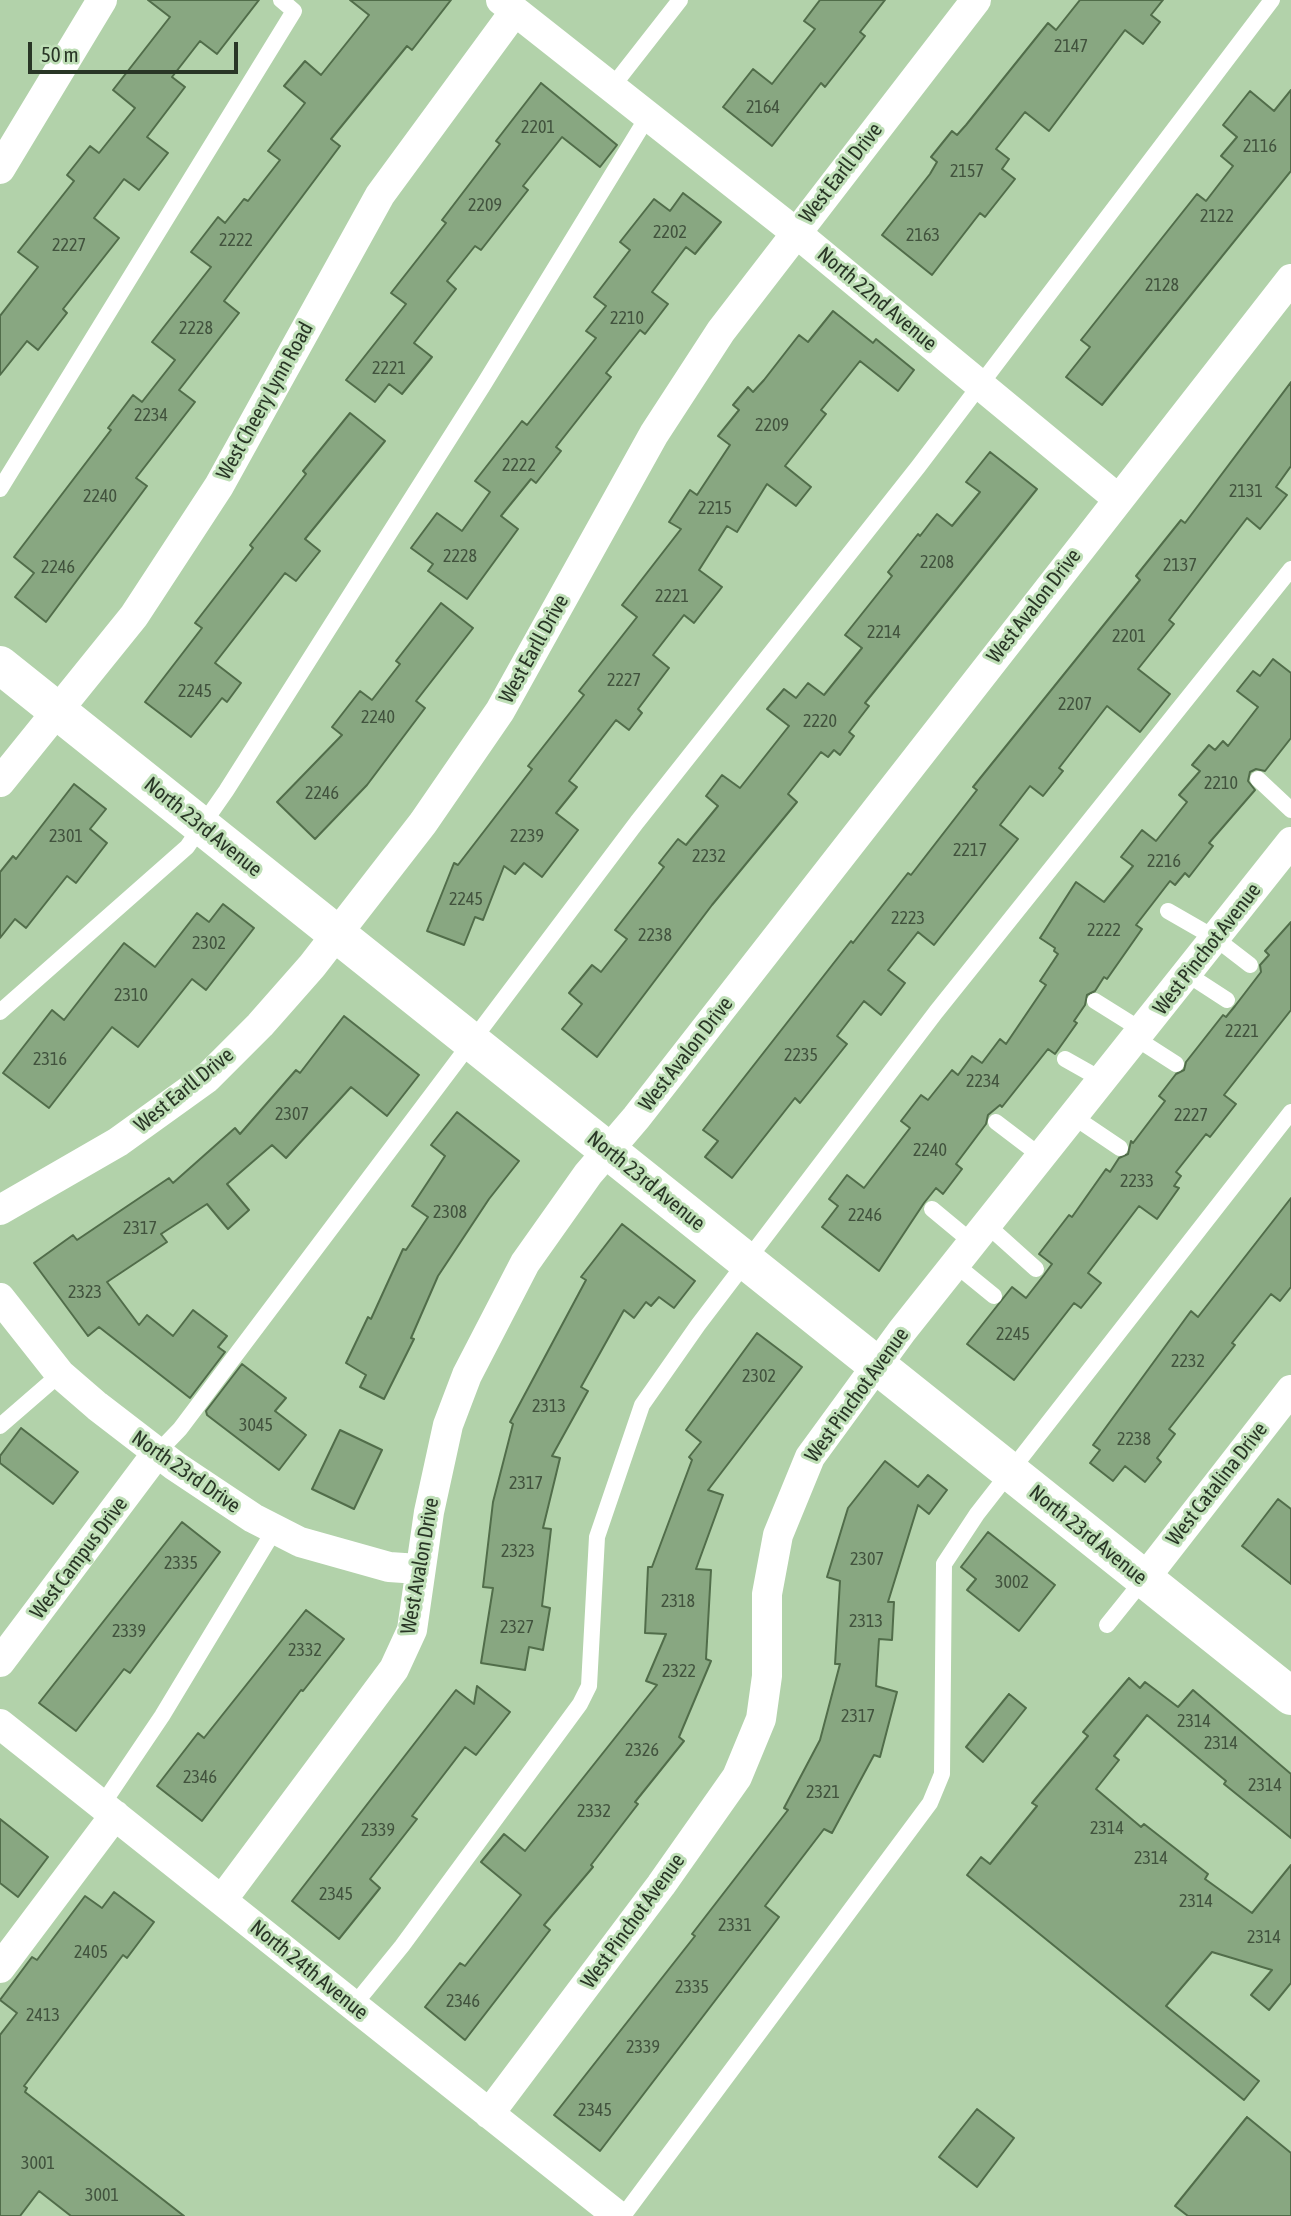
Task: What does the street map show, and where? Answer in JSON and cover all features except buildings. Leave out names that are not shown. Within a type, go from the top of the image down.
[{"type":"street","points":[[0,169],[102,0]]},
{"type":"street","name":"West Earll Drive","points":[[0,1210],[118,1142],[207,1078],[260,1026],[336,934],[423,823],[500,711],[654,433],[721,331],[976,0]]},
{"type":"street","name":"North 22nd Avenue","points":[[508,6],[795,232],[1117,498]]},
{"type":"street","name":"West Cheery Lynn Road","points":[[0,782],[134,616],[219,486],[380,195],[508,6]]},
{"type":"street","name":"West Avalon Drive","points":[[222,1900],[394,1670],[412,1630],[419,1569],[448,1425],[467,1375],[525,1263],[609,1151],[1117,498],[1291,279]]},
{"type":"street","name":"North 23rd Avenue","points":[[0,665],[1144,1579],[1285,1682]]},
{"type":"street","name":"West Pinchot Avenue","points":[[489,2114],[661,1885],[737,1777],[761,1720],[767,1676],[766,1594],[778,1535],[810,1457],[876,1366],[1291,842]]},
{"type":"street","name":"North 23rd Drive","points":[[0,1298],[60,1374],[157,1453],[253,1518],[300,1542],[389,1567],[419,1569]]},
{"type":"street","name":"West Catalina Drive","points":[[1144,1579],[1291,1390]]},
{"type":"street","name":"West Campus Drive","points":[[0,1662],[157,1453]]},
{"type":"street","name":"North 24th Avenue","points":[[0,1724],[621,2216]]},
{"type":"street","points":[[4,1955],[50,1902],[108,1810]]},
{"type":"lane","points":[[0,489],[294,11],[281,0]]},
{"type":"lane","points":[[612,87],[680,0]]},
{"type":"lane","points":[[157,1453],[180,1429],[637,822],[980,385],[1272,0]]},
{"type":"lane","points":[[0,1012],[187,847],[485,384],[648,116]]},
{"type":"lane","points":[[354,2005],[402,1946],[580,1704],[589,1686],[597,1537],[642,1405],[936,1012],[1291,569]]},
{"type":"lane","points":[[1258,779],[1291,810]]},
{"type":"lane","points":[[1168,911],[1216,939],[1250,965]]},
{"type":"lane","points":[[1188,974],[1227,1000]]},
{"type":"lane","points":[[1095,1001],[1176,1064]]},
{"type":"lane","points":[[1065,1059],[1104,1081]]},
{"type":"lane","points":[[621,2216],[930,1802],[942,1774],[944,1564],[977,1514],[1291,1112]]},
{"type":"lane","points":[[1074,1117],[1120,1148]]},
{"type":"lane","points":[[996,1122],[1042,1157]]},
{"type":"lane","points":[[932,1209],[972,1244],[1036,1269]]},
{"type":"lane","points":[[972,1244],[994,1296]]},
{"type":"lane","points":[[0,1426],[60,1374]]},
{"type":"lane","points":[[108,1810],[275,1529]]},
{"type":"lane","points":[[1107,1625],[1144,1579]]}]
